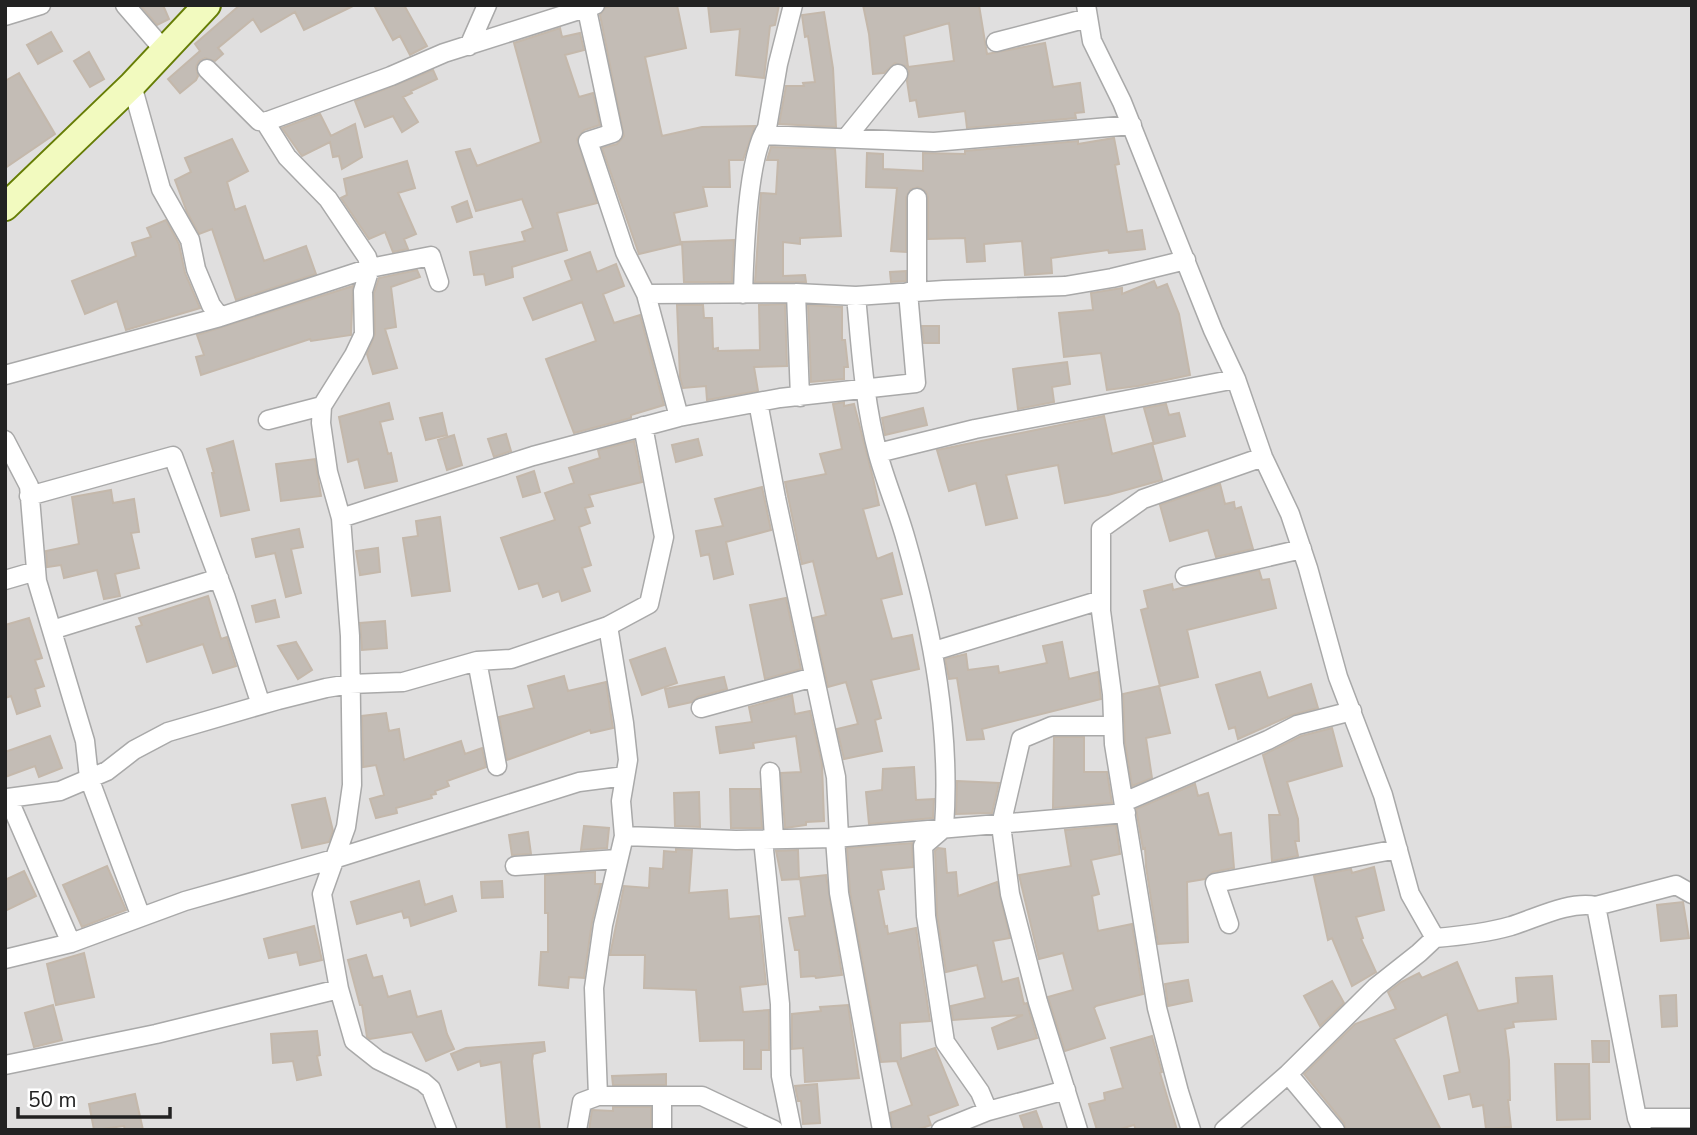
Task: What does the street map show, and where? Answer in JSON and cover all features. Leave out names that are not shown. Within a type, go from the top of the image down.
[{"type":"street","points":[[5,16],[41,5]]},
{"type":"street","points":[[125,5],[164,50]]},
{"type":"street","points":[[5,207],[132,85],[207,5]]},
{"type":"street","points":[[469,46],[487,5]]},
{"type":"street","points":[[743,294],[746,229],[755,164],[762,135],[767,128],[778,64],[793,5]]},
{"type":"street","points":[[207,69],[259,121],[265,122],[469,46],[589,6],[613,133],[588,141],[625,252],[646,294],[679,416]]},
{"type":"street","points":[[996,42],[1087,12],[1092,41],[1132,125],[1213,330],[1236,379],[1263,457],[1290,514],[1331,653],[1383,795],[1410,894],[1435,937]]},
{"type":"street","points":[[846,138],[898,75]]},
{"type":"street","points":[[132,85],[161,189],[190,240],[196,268],[211,305],[220,317]]},
{"type":"street","points":[[265,122],[287,157],[328,199],[367,257],[370,268],[363,291],[364,334],[322,406],[321,423],[328,472],[341,518],[350,636],[352,785],[346,827],[321,894],[339,989],[354,1041],[379,1060],[432,1089],[447,1130]]},
{"type":"street","points":[[762,135],[934,142],[1132,125]]},
{"type":"street","points":[[341,518],[533,456],[679,416],[758,402],[916,383],[912,292],[917,198]]},
{"type":"street","points":[[5,375],[220,317],[370,268],[431,256],[439,282]]},
{"type":"street","points":[[646,294],[796,293],[856,296],[1065,286],[1186,260]]},
{"type":"street","points":[[796,293],[800,397]]},
{"type":"street","points":[[856,296],[865,388],[878,453],[906,539],[934,650],[946,755],[944,828],[923,846],[926,916],[933,968],[945,1042],[980,1092],[988,1111]]},
{"type":"street","points":[[878,453],[975,429],[1236,379]]},
{"type":"street","points":[[758,402],[836,777],[839,893],[882,1130]]},
{"type":"street","points":[[268,420],[322,406]]},
{"type":"street","points":[[71,943],[6,795],[60,791],[107,771],[134,750],[168,732],[261,705],[350,684],[402,682],[477,661],[511,659],[608,626],[649,604],[664,537],[643,426]]},
{"type":"street","points":[[5,440],[29,486],[37,581],[85,741],[89,778],[141,917]]},
{"type":"street","points":[[29,496],[173,457],[219,578],[261,705]]},
{"type":"street","points":[[1191,1130],[1157,1008],[1114,744],[1112,695],[1101,600],[1101,529],[1143,499],[1263,457]]},
{"type":"street","points":[[1185,576],[1302,549]]},
{"type":"street","points":[[5,580],[36,571]]},
{"type":"street","points":[[52,630],[219,578]]},
{"type":"street","points":[[934,650],[1101,600]]},
{"type":"street","points":[[598,1096],[594,988],[603,925],[624,836],[621,801],[628,760],[608,626]]},
{"type":"street","points":[[477,661],[497,766]]},
{"type":"street","points":[[701,708],[814,677]]},
{"type":"street","points":[[624,836],[837,838],[1002,825],[1125,807],[1297,725],[1352,711]]},
{"type":"street","points":[[1078,1130],[1038,1002],[1010,894],[1002,825],[1021,739],[1052,726],[1113,726]]},
{"type":"street","points":[[770,772],[768,839],[780,1004],[781,1076],[792,1130]]},
{"type":"street","points":[[5,960],[71,943],[185,901],[334,859],[579,782],[625,776]]},
{"type":"street","points":[[1229,924],[1215,883],[1398,849]]},
{"type":"street","points":[[515,866],[618,859]]},
{"type":"street","points":[[1224,1130],[1288,1074],[1376,986],[1435,937],[1463,936],[1507,927],[1582,904],[1595,906],[1676,885],[1692,894]]},
{"type":"street","points":[[1595,906],[1640,1124],[1692,1118]]},
{"type":"street","points":[[5,1065],[156,1034],[339,989]]},
{"type":"street","points":[[1288,1074],[1335,1130]]},
{"type":"street","points":[[941,1130],[988,1111],[1066,1090]]},
{"type":"street","points":[[577,1130],[582,1102],[598,1096],[702,1096],[774,1130]]},
{"type":"street","points":[[662,1096],[662,1130]]},
{"type":"shaded area","points":[[5,5],[1692,5],[1692,1130],[5,1130]]},
{"type":"building","points":[[140,5],[163,5],[169,19],[157,25]]},
{"type":"building","points":[[240,5],[355,5],[304,30],[295,12],[261,32],[253,19],[218,48],[223,54],[215,61],[205,58],[199,61],[196,80],[180,93],[168,79],[200,51],[195,44]]},
{"type":"building","points":[[374,5],[404,5],[427,46],[410,55],[400,36],[393,40]]},
{"type":"building","points":[[677,5],[686,48],[645,57],[662,136],[702,127],[755,126],[743,160],[729,160],[730,187],[703,187],[707,206],[674,213],[681,244],[639,254],[602,148],[617,144],[624,136],[600,15],[606,7]]},
{"type":"building","points":[[708,5],[779,5],[775,25],[770,26],[764,78],[736,75],[740,29],[711,32]]},
{"type":"building","points":[[863,5],[979,5],[987,54],[1045,43],[1053,87],[1080,83],[1084,112],[1075,113],[1076,118],[967,128],[965,111],[919,117],[916,100],[910,101],[907,81],[909,71],[906,66],[895,63],[884,73],[873,74]],"holes":[[[949,23],[954,61],[908,67],[904,36]]]},
{"type":"building","points":[[824,12],[833,68],[836,127],[779,124],[786,86],[804,86],[803,83],[815,82],[802,15]]},
{"type":"building","points":[[560,28],[562,37],[580,33],[584,50],[565,55],[579,97],[593,93],[600,125],[584,130],[577,139],[597,203],[557,213],[567,250],[512,267],[513,277],[486,285],[484,274],[474,275],[470,252],[525,241],[522,232],[533,228],[522,199],[476,211],[456,152],[470,149],[477,166],[541,142],[514,43]]},
{"type":"building","points":[[51,32],[62,51],[38,64],[27,45]]},
{"type":"building","points":[[89,52],[104,79],[90,87],[74,61]]},
{"type":"building","points":[[433,70],[437,79],[403,97],[418,122],[402,132],[393,116],[365,127],[355,101]]},
{"type":"building","points":[[19,73],[55,134],[5,168],[5,81]]},
{"type":"building","points":[[320,114],[331,136],[355,124],[362,157],[342,169],[339,156],[333,157],[330,142],[302,156],[282,128]]},
{"type":"building","points":[[1114,138],[1119,164],[1115,165],[1127,232],[1142,230],[1145,249],[1109,253],[1108,250],[1051,258],[1052,273],[1025,275],[1022,241],[984,244],[985,261],[967,262],[965,238],[928,239],[928,197],[926,192],[918,187],[911,189],[906,197],[906,252],[891,251],[897,188],[866,187],[867,153],[883,154],[883,169],[923,171],[923,153],[965,154],[965,151],[1078,141],[1078,144]]},
{"type":"building","points":[[232,139],[248,171],[227,182],[235,210],[245,206],[264,261],[306,246],[316,274],[236,300],[212,229],[199,234],[175,180],[191,172],[185,158]]},
{"type":"building","points":[[771,147],[835,149],[841,236],[800,238],[800,244],[783,242],[783,276],[805,275],[806,282],[755,282],[761,193],[776,194],[778,160],[767,160]]},
{"type":"building","points":[[407,161],[415,188],[398,193],[416,234],[404,239],[408,249],[393,252],[385,232],[369,239],[341,198],[347,195],[344,179]]},
{"type":"building","points":[[467,201],[472,217],[457,222],[452,207]]},
{"type":"building","points":[[166,220],[179,244],[185,273],[200,308],[126,330],[117,301],[85,314],[72,281],[136,256],[132,243],[151,237],[147,228]]},
{"type":"building","points":[[734,240],[732,282],[684,282],[682,242]]},
{"type":"building","points":[[590,252],[597,272],[616,264],[624,286],[603,294],[614,323],[640,315],[664,405],[631,415],[631,418],[574,433],[546,359],[596,341],[582,302],[533,320],[524,298],[572,280],[565,261]]},
{"type":"building","points":[[417,270],[420,277],[391,287],[396,327],[385,329],[397,368],[373,374],[367,354],[375,334],[374,293],[379,278]]},
{"type":"building","points":[[906,271],[906,281],[891,282],[890,272]]},
{"type":"building","points":[[1154,281],[1157,288],[1167,284],[1179,314],[1190,375],[1107,390],[1101,353],[1064,357],[1059,313],[1093,310],[1091,293],[1122,288],[1122,294]]},
{"type":"building","points":[[353,286],[351,335],[310,339],[201,375],[196,357],[204,355],[197,335]]},
{"type":"building","points":[[785,304],[787,366],[754,367],[758,391],[707,400],[706,386],[683,388],[680,377],[677,305],[703,305],[704,318],[712,318],[713,349],[718,348],[718,351],[760,350],[759,305]]},
{"type":"building","points":[[808,305],[842,307],[842,340],[845,340],[848,367],[844,367],[844,379],[811,382]]},
{"type":"building","points":[[922,326],[939,326],[939,343],[924,343]]},
{"type":"building","points":[[1067,362],[1070,384],[1052,387],[1054,402],[1018,409],[1013,369]]},
{"type":"building","points":[[844,402],[844,406],[854,404],[879,505],[863,509],[877,559],[892,553],[902,594],[881,599],[892,639],[912,635],[919,669],[871,680],[881,718],[875,720],[882,751],[844,759],[837,729],[858,724],[846,682],[828,687],[813,618],[826,615],[813,561],[802,564],[785,482],[826,474],[820,454],[842,449],[833,404]]},
{"type":"building","points":[[389,403],[393,419],[380,422],[397,481],[365,488],[358,459],[348,462],[339,417]]},
{"type":"building","points":[[1166,404],[1169,415],[1179,413],[1185,436],[1154,444],[1144,408]]},
{"type":"building","points":[[923,408],[927,425],[885,435],[882,418]]},
{"type":"building","points":[[442,413],[447,435],[426,440],[420,418]]},
{"type":"building","points":[[1104,416],[1112,454],[1152,443],[1162,480],[1108,495],[1065,503],[1058,465],[1006,475],[1017,518],[986,525],[976,483],[949,491],[937,450]]},
{"type":"building","points":[[506,434],[511,451],[494,457],[488,439]]},
{"type":"building","points":[[454,435],[462,465],[447,470],[438,440]]},
{"type":"building","points":[[698,439],[702,455],[676,462],[672,445]]},
{"type":"building","points":[[233,441],[249,510],[221,516],[207,449]]},
{"type":"building","points":[[634,441],[642,482],[589,495],[593,506],[585,508],[590,523],[579,527],[591,565],[582,568],[590,591],[562,601],[559,591],[543,597],[538,583],[519,589],[501,538],[555,520],[545,493],[574,483],[569,468],[600,458],[598,450]]},
{"type":"building","points":[[315,459],[321,496],[281,501],[276,464]]},
{"type":"building","points":[[534,471],[540,492],[523,497],[517,477]]},
{"type":"building","points":[[1220,484],[1225,504],[1234,502],[1235,509],[1241,507],[1253,549],[1216,557],[1208,530],[1170,541],[1160,505]]},
{"type":"building","points":[[762,487],[771,530],[726,542],[733,574],[714,579],[709,554],[701,556],[696,531],[723,526],[715,499]]},
{"type":"building","points":[[111,490],[113,503],[134,499],[139,532],[131,533],[139,568],[115,574],[120,596],[104,599],[97,570],[64,578],[61,565],[47,567],[46,551],[79,544],[72,497]]},
{"type":"building","points":[[440,517],[450,591],[412,596],[403,538],[418,536],[416,521]]},
{"type":"building","points":[[299,529],[303,547],[291,549],[301,593],[286,597],[275,553],[256,557],[252,539]]},
{"type":"building","points":[[378,548],[380,572],[360,575],[356,551]]},
{"type":"building","points":[[1259,570],[1262,580],[1269,579],[1276,608],[1187,630],[1198,677],[1160,686],[1141,610],[1148,608],[1144,591],[1172,584],[1173,590]]},
{"type":"building","points":[[208,596],[221,639],[227,637],[236,666],[213,673],[203,644],[147,662],[136,627],[142,625],[139,618]]},
{"type":"building","points":[[786,598],[801,669],[765,679],[750,605]]},
{"type":"building","points":[[275,600],[279,617],[256,622],[252,606]]},
{"type":"building","points":[[29,618],[42,658],[35,660],[44,686],[35,689],[40,706],[17,714],[11,696],[5,698],[5,625]]},
{"type":"building","points":[[385,621],[387,648],[362,650],[360,623]]},
{"type":"building","points":[[296,642],[312,670],[298,679],[278,646]]},
{"type":"building","points":[[1062,642],[1069,679],[1098,672],[1101,699],[982,729],[984,739],[967,740],[957,678],[949,679],[945,659],[966,654],[968,670],[998,666],[999,673],[1047,663],[1043,646]]},
{"type":"building","points":[[665,648],[677,683],[642,695],[630,660]]},
{"type":"building","points":[[1260,672],[1268,698],[1311,684],[1318,708],[1292,715],[1238,739],[1235,727],[1229,729],[1216,685]]},
{"type":"building","points":[[564,676],[568,691],[606,682],[613,728],[591,733],[590,730],[507,760],[499,717],[534,708],[528,686]]},
{"type":"building","points":[[724,677],[727,689],[669,707],[665,689]]},
{"type":"building","points":[[1159,686],[1170,733],[1146,738],[1152,778],[1132,786],[1125,743],[1123,694]]},
{"type":"building","points":[[792,695],[795,714],[810,711],[822,764],[824,821],[806,822],[806,825],[785,828],[781,773],[801,772],[796,736],[753,743],[754,748],[720,753],[716,727],[752,722],[749,707]]},
{"type":"building","points":[[386,713],[389,731],[399,729],[404,760],[461,741],[465,754],[482,748],[486,767],[447,781],[449,786],[435,791],[436,794],[431,795],[432,798],[396,808],[397,813],[376,818],[370,799],[384,795],[376,765],[363,767],[362,716]]},
{"type":"building","points":[[1332,728],[1342,766],[1287,782],[1298,819],[1299,841],[1295,841],[1298,856],[1272,861],[1269,815],[1280,815],[1263,755],[1301,736]]},
{"type":"building","points":[[50,736],[62,768],[39,777],[35,766],[5,777],[5,752]]},
{"type":"building","points":[[1054,737],[1084,737],[1084,772],[1107,772],[1112,803],[1053,808]]},
{"type":"building","points":[[914,767],[916,800],[934,799],[933,818],[869,824],[866,792],[882,790],[883,769]]},
{"type":"building","points":[[957,781],[999,783],[992,813],[956,814]]},
{"type":"building","points":[[1195,784],[1198,796],[1208,793],[1219,835],[1231,833],[1234,868],[1213,872],[1205,879],[1187,882],[1188,942],[1158,944],[1145,848],[1143,849],[1136,809]]},
{"type":"building","points":[[730,789],[760,789],[762,828],[731,828]]},
{"type":"building","points":[[699,792],[700,827],[675,826],[674,793]]},
{"type":"building","points":[[325,798],[333,831],[329,842],[302,848],[292,805]]},
{"type":"building","points":[[1116,825],[1120,854],[1091,860],[1099,894],[1092,896],[1098,931],[1132,924],[1143,994],[1096,1006],[1094,1008],[1105,1038],[1065,1051],[1048,997],[1073,990],[1063,953],[1039,959],[1019,875],[1071,866],[1065,830]]},
{"type":"building","points":[[584,826],[609,828],[607,848],[581,850]]},
{"type":"building","points":[[528,832],[531,854],[512,855],[509,835]]},
{"type":"building","points":[[912,843],[913,867],[881,870],[884,889],[878,890],[888,934],[916,928],[930,1021],[900,1023],[901,1059],[935,1048],[958,1105],[928,1116],[931,1125],[916,1130],[893,1130],[890,1113],[912,1105],[897,1061],[881,1062],[850,892],[847,848]]},
{"type":"building","points":[[938,848],[945,849],[947,873],[956,872],[958,896],[997,882],[1010,938],[993,941],[1002,982],[1018,978],[1024,1004],[1027,1003],[1037,1038],[998,1049],[992,1028],[1023,1015],[953,1020],[951,1006],[985,998],[977,965],[946,972],[937,915],[935,851]]},
{"type":"building","points":[[676,849],[692,850],[689,893],[727,890],[729,919],[759,916],[766,984],[740,987],[743,1012],[769,1010],[769,1050],[761,1050],[761,1069],[744,1069],[744,1040],[700,1041],[696,990],[644,988],[645,955],[610,955],[624,886],[649,888],[650,868],[663,869],[664,851],[676,852]]},
{"type":"building","points":[[798,850],[799,879],[782,880],[776,851]]},
{"type":"building","points":[[107,866],[126,910],[82,927],[63,885]]},
{"type":"building","points":[[1374,867],[1384,910],[1356,917],[1363,938],[1361,939],[1376,972],[1352,986],[1332,938],[1328,940],[1314,876],[1351,869],[1352,873]]},
{"type":"building","points":[[24,871],[36,896],[5,911],[5,880]]},
{"type":"building","points":[[595,872],[595,884],[601,884],[584,978],[569,977],[568,988],[539,985],[541,952],[548,952],[545,875]]},
{"type":"building","points":[[826,875],[842,975],[801,977],[799,950],[795,950],[789,918],[805,916],[800,878]]},
{"type":"building","points":[[419,881],[425,905],[452,896],[456,911],[411,926],[409,917],[404,918],[402,911],[357,924],[351,902]]},
{"type":"building","points":[[502,881],[503,897],[482,898],[481,882]]},
{"type":"building","points":[[1683,902],[1689,938],[1661,941],[1657,905]]},
{"type":"building","points":[[314,926],[322,960],[300,965],[297,952],[269,958],[264,939]]},
{"type":"building","points":[[84,953],[94,997],[56,1005],[47,964]]},
{"type":"building","points":[[366,955],[373,978],[382,976],[388,997],[410,991],[417,1017],[441,1011],[454,1049],[426,1061],[412,1032],[370,1039],[367,1037],[362,1005],[348,960]]},
{"type":"building","points":[[1457,962],[1478,1011],[1518,1003],[1516,978],[1552,976],[1556,1019],[1513,1022],[1514,1027],[1505,1029],[1511,1127],[1486,1129],[1483,1105],[1473,1107],[1470,1094],[1449,1099],[1444,1076],[1460,1072],[1447,1014],[1394,1039],[1441,1130],[1346,1130],[1344,1123],[1304,1074],[1355,1024],[1396,1009],[1388,992],[1401,982],[1419,973],[1422,978]]},
{"type":"building","points":[[1188,980],[1192,1001],[1168,1006],[1165,984]]},
{"type":"building","points":[[1332,981],[1344,1003],[1320,1026],[1304,996]]},
{"type":"building","points":[[1676,995],[1677,1026],[1662,1027],[1660,996]]},
{"type":"building","points":[[53,1005],[62,1040],[34,1047],[25,1013]]},
{"type":"building","points":[[848,1005],[859,1078],[805,1082],[803,1048],[792,1049],[792,1014],[821,1011],[820,1007]]},
{"type":"building","points":[[317,1031],[320,1055],[317,1056],[321,1075],[297,1080],[293,1061],[273,1063],[271,1034]]},
{"type":"building","points":[[1152,1036],[1177,1130],[1136,1130],[1134,1125],[1117,1130],[1097,1130],[1089,1104],[1105,1100],[1104,1093],[1123,1088],[1111,1048]]},
{"type":"building","points":[[1592,1041],[1609,1041],[1609,1062],[1593,1062]]},
{"type":"building","points":[[544,1042],[545,1051],[533,1054],[532,1061],[540,1130],[507,1130],[501,1062],[481,1066],[480,1061],[458,1070],[451,1054],[466,1048]]},
{"type":"building","points":[[1555,1064],[1589,1064],[1590,1119],[1557,1120]]},
{"type":"building","points":[[666,1074],[666,1085],[613,1085],[612,1076]]},
{"type":"building","points":[[817,1084],[820,1123],[803,1124],[801,1101],[798,1101],[795,1086]]},
{"type":"building","points":[[135,1094],[143,1130],[125,1130],[124,1126],[94,1130],[89,1104]]},
{"type":"building","points":[[613,1107],[651,1107],[651,1130],[589,1130],[592,1110],[613,1111]]},
{"type":"building","points":[[1036,1111],[1043,1130],[1025,1130],[1020,1116]]}]
